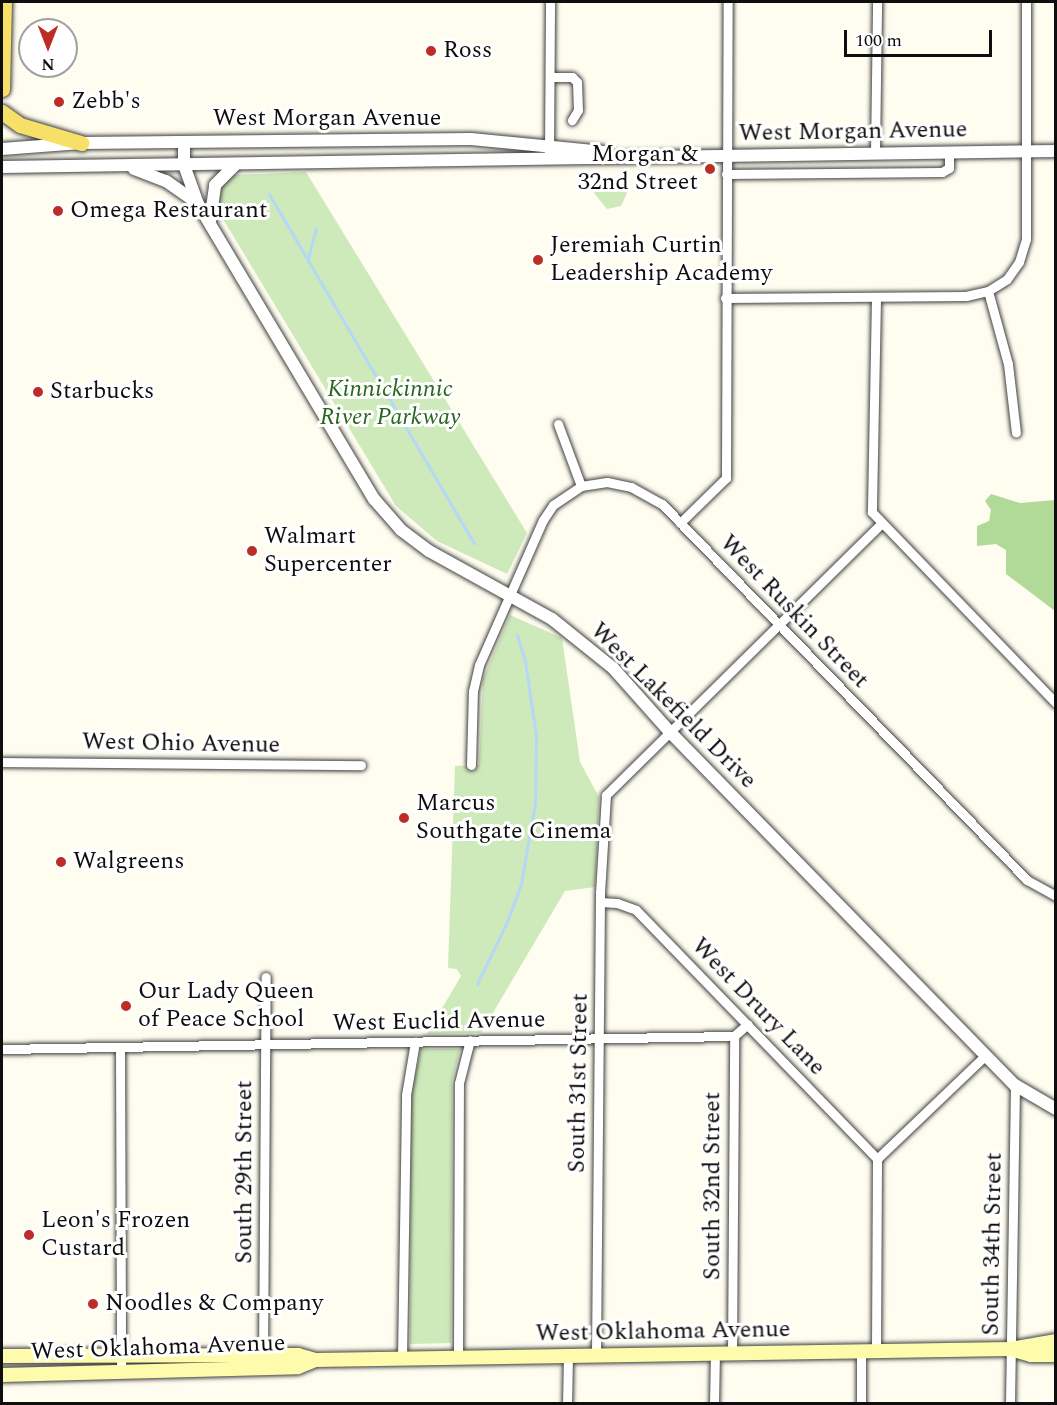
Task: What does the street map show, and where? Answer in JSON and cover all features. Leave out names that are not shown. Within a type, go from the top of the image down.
[{"type":"main road","points":[[2,89],[4,2]]},
{"type":"main road","points":[[2,112],[20,125],[81,143]]},
{"type":"main road","name":"West Oklahoma Avenue","points":[[1010,1349],[1056,1341]]},
{"type":"main road","name":"West Oklahoma Avenue","points":[[2,1375],[121,1372],[263,1362],[298,1355],[315,1360],[1010,1349],[1056,1355]]},
{"type":"main road","name":"West Oklahoma Avenue","points":[[2,1356],[120,1354],[263,1362]]},
{"type":"main road","points":[[66,1355],[67,1373]]},
{"type":"street","points":[[550,2],[550,161]]},
{"type":"street","points":[[680,523],[726,478],[728,2]]},
{"type":"street","points":[[875,152],[877,2]]},
{"type":"street","points":[[725,298],[966,296],[988,291],[1007,279],[1019,262],[1026,239],[1026,2]]},
{"type":"street","points":[[550,77],[572,77],[577,82],[578,110],[572,120]]},
{"type":"street","name":"West Morgan Avenue","points":[[2,149],[81,143],[471,139],[652,156]]},
{"type":"street","name":"West Lakefield Drive","points":[[184,142],[183,165],[198,204],[374,499],[401,530],[429,551],[511,593],[579,638],[613,668],[669,731],[1015,1085],[1056,1109]]},
{"type":"street","name":"West Morgan Avenue","points":[[2,167],[550,161],[726,154],[1056,151]]},
{"type":"street","points":[[726,174],[942,172],[949,168],[949,152]]},
{"type":"street","points":[[210,222],[215,185],[236,164]]},
{"type":"street","points":[[120,165],[166,182],[198,204]]},
{"type":"street","points":[[988,291],[1008,364],[1016,433]]},
{"type":"street","points":[[876,298],[872,512],[881,524],[1056,703]]},
{"type":"street","points":[[558,424],[581,486]]},
{"type":"street","name":"West Ruskin Street","points":[[471,765],[473,691],[479,666],[536,533],[553,505],[581,486],[607,482],[631,487],[662,504],[1028,880],[1056,896]]},
{"type":"street","points":[[669,731],[881,524]]},
{"type":"street","name":"South 31st Street","points":[[596,1355],[602,811],[612,787],[669,731]]},
{"type":"street","name":"West Ohio Avenue","points":[[2,762],[361,765]]},
{"type":"street","name":"West Drury Lane","points":[[600,903],[617,903],[636,910],[877,1159]]},
{"type":"street","name":"South 29th Street","points":[[263,1362],[266,977]]},
{"type":"street","points":[[734,1036],[748,1024]]},
{"type":"street","name":"West Euclid Avenue","points":[[2,1049],[734,1036]]},
{"type":"street","name":"South 32nd Street","points":[[732,1354],[734,1036]]},
{"type":"street","points":[[458,1358],[459,1083],[470,1040]]},
{"type":"street","points":[[402,1359],[406,1095],[415,1042]]},
{"type":"street","points":[[120,1047],[121,1372]]},
{"type":"street","points":[[876,1350],[877,1159],[986,1055]]},
{"type":"street","name":"South 34th Street","points":[[1010,1404],[1015,1085]]},
{"type":"street","points":[[861,1350],[861,1404]]},
{"type":"street","points":[[714,1404],[715,1354]]},
{"type":"street","points":[[567,1404],[568,1355]]},
{"type":"green space","name":"Kinnickinnic River Parkway","points":[[306,172],[527,533],[507,574],[437,541],[396,506],[220,214],[219,189],[233,175]]},
{"type":"green space","points":[[599,185],[618,187],[627,193],[621,206],[607,209],[594,193]]},
{"type":"green space","points":[[991,494],[1020,503],[1055,500],[1055,611],[1006,574],[1006,550],[996,544],[977,546],[977,526],[989,521],[991,510],[985,501]]},
{"type":"green space","points":[[510,615],[562,638],[580,762],[599,797],[595,887],[565,891],[481,1033],[427,1034],[461,976],[457,969],[448,968],[455,766],[479,765],[483,679]]},
{"type":"green space","points":[[421,1049],[460,1049],[452,1081],[451,1343],[410,1344],[411,1094]]},
{"type":"waterway","points":[[269,194],[474,543]]},
{"type":"waterway","points":[[308,258],[316,228]]},
{"type":"waterway","points":[[477,984],[507,922],[521,884],[535,803],[536,736],[525,661],[517,635]]},
{"type":"place","name":"Ross","points":[[431,51]]},
{"type":"place","name":"Zebb's","points":[[59,102]]},
{"type":"place","name":"Morgan & 32nd Street","points":[[710,169]]},
{"type":"place","name":"Omega Restaurant","points":[[58,211]]},
{"type":"place","name":"Jeremiah Curtin Leadership Academy","points":[[538,260]]},
{"type":"place","name":"Starbucks","points":[[38,392]]},
{"type":"place","name":"Walmart Supercenter","points":[[252,551]]},
{"type":"place","name":"Marcus Southgate Cinema","points":[[404,818]]},
{"type":"place","name":"Walgreens","points":[[61,862]]},
{"type":"place","name":"Our Lady Queen of Peace School","points":[[126,1006]]},
{"type":"place","name":"Leon's Frozen Custard","points":[[29,1235]]},
{"type":"place","name":"Noodles & Company","points":[[93,1304]]}]
